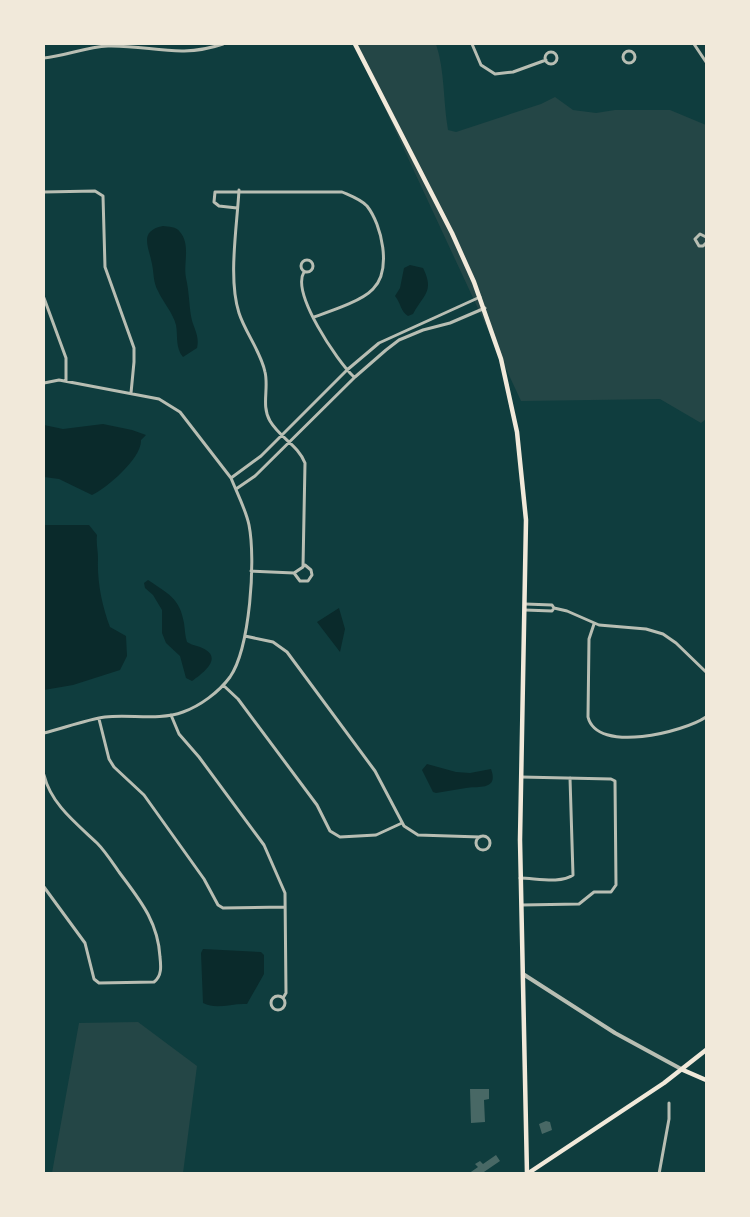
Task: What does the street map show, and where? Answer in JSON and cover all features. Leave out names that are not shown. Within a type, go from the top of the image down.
[{"type":"main road","points":[[355,44],[452,233],[485,308],[505,370],[518,432],[526,520],[520,878],[527,1173]]},
{"type":"main road","points":[[527,1173],[683,1070],[706,1050]]},
{"type":"main road","points":[[683,1070],[706,1080]]},
{"type":"street","points":[[44,58],[108,46],[173,52],[194,51],[224,44]]},
{"type":"street","points":[[472,44],[482,65],[495,74],[513,72],[546,60]]},
{"type":"street","points":[[629,44],[629,51]]},
{"type":"street","points":[[694,44],[706,60]]},
{"type":"street","points":[[629,51],[634,53],[635,57],[629,64],[625,62],[623,56],[629,51]]},
{"type":"street","points":[[549,52],[557,56],[557,61],[552,64],[548,64],[546,60],[545,56],[549,52]]},
{"type":"street","points":[[238,208],[219,206],[214,201],[215,192],[239,190],[342,192],[355,197],[369,210],[381,233],[383,271],[376,287],[368,294],[314,317]]},
{"type":"street","points":[[239,190],[234,245],[236,298],[239,314],[265,372],[265,401],[269,420],[282,436],[297,448],[305,463],[304,564],[301,570],[294,573],[251,571]]},
{"type":"street","points":[[44,192],[95,191],[103,196],[105,267],[134,348],[131,393]]},
{"type":"street","points":[[706,237],[700,234],[695,239],[699,246],[706,243]]},
{"type":"street","points":[[310,260],[313,262],[310,272],[304,272],[301,267],[302,262],[310,260]]},
{"type":"street","points":[[304,272],[301,277],[301,288],[314,317],[338,359],[355,377]]},
{"type":"street","points":[[231,478],[261,456],[347,370],[379,343],[480,297]]},
{"type":"street","points":[[44,298],[66,358],[66,381]]},
{"type":"street","points":[[236,489],[255,476],[355,377],[399,340],[485,308]]},
{"type":"street","points":[[44,383],[59,380],[131,393],[159,399],[180,412],[231,478],[236,489],[249,525],[251,571],[250,604],[240,657],[231,676],[198,705],[171,715],[99,719],[44,733]]},
{"type":"street","points":[[294,573],[300,581],[308,581],[312,575],[309,567],[304,564]]},
{"type":"street","points":[[525,607],[552,605],[554,608],[567,611],[594,624],[606,627],[646,629],[663,634],[676,643],[706,672]]},
{"type":"street","points":[[594,624],[589,639],[588,717],[590,724],[596,730],[611,736],[657,735],[688,727],[706,717]]},
{"type":"street","points":[[245,636],[273,642],[287,652],[375,771],[404,826],[418,835],[484,836],[490,844],[486,849],[478,847],[476,843],[480,837]]},
{"type":"street","points":[[223,685],[238,699],[312,799],[330,831],[340,837],[376,835],[402,823]]},
{"type":"street","points":[[171,715],[179,734],[199,757],[264,845],[285,893],[286,993],[282,998]]},
{"type":"street","points":[[99,719],[109,759],[114,767],[144,795],[204,879],[218,905],[223,908],[285,908]]},
{"type":"street","points":[[44,775],[45,782],[62,809],[98,844],[146,909],[159,944],[161,968],[158,979],[154,982],[99,983],[94,979],[85,942],[44,887]]},
{"type":"street","points":[[521,905],[579,904],[594,892],[611,892],[616,887],[615,781],[611,779],[522,777]]},
{"type":"street","points":[[520,878],[559,879],[573,875],[570,778]]},
{"type":"street","points":[[522,973],[615,1033],[683,1070]]},
{"type":"street","points":[[282,998],[285,1001],[284,1007],[274,1009],[272,1000],[282,998]]},
{"type":"street","points":[[659,1173],[669,1119],[669,1103]]},
{"type":"shaded area","points":[[355,44],[436,44],[441,65],[448,130],[456,132],[541,104],[555,97],[573,110],[596,113],[615,110],[670,110],[706,125],[706,419],[701,423],[660,399],[521,401]]},
{"type":"shaded area","points":[[163,226],[178,230],[183,237],[186,249],[185,273],[191,316],[198,343],[197,348],[183,357],[178,346],[175,321],[155,284],[147,240],[150,232]]},
{"type":"shaded area","points":[[410,265],[423,268],[428,288],[413,314],[408,316],[403,312],[395,296],[400,288],[404,268]]},
{"type":"shaded area","points":[[103,424],[146,435],[141,440],[136,455],[114,479],[92,495],[59,479],[44,477],[44,425],[63,429]]},
{"type":"shaded area","points":[[44,525],[89,525],[97,535],[98,576],[102,602],[110,627],[126,636],[127,656],[120,670],[73,685],[44,690]]},
{"type":"shaded area","points":[[148,580],[176,602],[182,615],[187,642],[204,649],[212,658],[208,667],[192,681],[186,678],[180,656],[166,643],[162,633],[162,610],[153,595],[145,588],[144,583]]},
{"type":"shaded area","points":[[339,608],[345,629],[340,652],[317,622]]},
{"type":"shaded area","points":[[427,764],[456,772],[470,773],[491,769],[492,781],[486,786],[436,793],[433,792],[422,770]]},
{"type":"shaded area","points":[[203,949],[261,952],[264,955],[264,974],[247,1004],[219,1006],[203,1003],[201,953]]},
{"type":"shaded area","points":[[138,1022],[197,1066],[183,1173],[52,1173],[79,1023]]},
{"type":"building","points":[[470,1089],[489,1089],[489,1099],[484,1100],[485,1122],[471,1123]]},
{"type":"building","points":[[550,1122],[552,1130],[542,1134],[539,1124]]},
{"type":"building","points":[[496,1155],[500,1161],[481,1174],[468,1174],[478,1167],[475,1164],[480,1161],[483,1164]]}]
